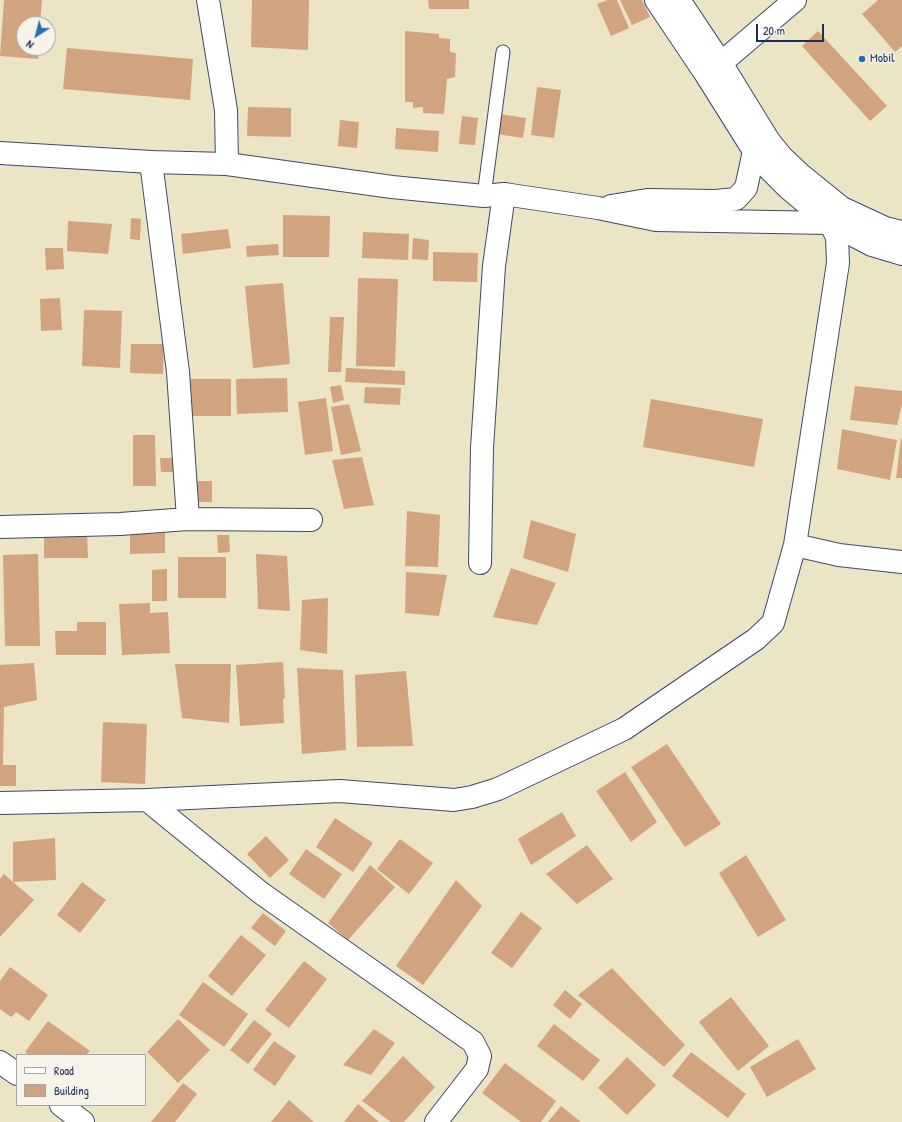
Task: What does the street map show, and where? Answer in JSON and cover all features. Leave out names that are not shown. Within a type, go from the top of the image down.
[{"type":"street","points":[[208,0],[213,39],[226,110],[227,164]]},
{"type":"street","points":[[656,0],[705,73],[754,151],[768,170],[830,223],[872,245],[902,254]]},
{"type":"street","points":[[679,0],[721,63],[769,140],[782,157],[800,174],[842,208],[885,228],[902,232]]},
{"type":"street","points":[[721,63],[795,0]]},
{"type":"street","points":[[598,208],[647,200],[715,201],[736,199],[746,188],[754,151]]},
{"type":"street","points":[[0,153],[151,162],[227,164],[392,187],[494,195],[598,208],[656,220],[830,223]]},
{"type":"street","points":[[151,162],[178,372],[188,519]]},
{"type":"street","points":[[480,563],[482,440],[494,266],[494,195]]},
{"type":"street","points":[[0,803],[147,800],[340,791],[454,800],[472,797],[498,789],[624,729],[756,640],[773,623],[795,545],[838,263],[837,237],[830,223]]},
{"type":"street","points":[[0,527],[120,524],[188,519],[311,520]]},
{"type":"street","points":[[795,545],[839,555],[902,562]]},
{"type":"street","points":[[147,800],[261,892],[473,1042],[480,1056],[477,1069],[436,1122]]},
{"type":"street","points":[[0,1062],[16,1073]]},
{"type":"street","points":[[62,1106],[83,1122]]},
{"type":"lane","points":[[494,195],[503,52]]},
{"type":"building","points":[[4,0],[42,0],[41,16],[16,16],[16,56],[38,56],[38,59],[0,56]]},
{"type":"building","points":[[252,0],[309,0],[308,50],[251,47]]},
{"type":"building","points":[[428,0],[469,0],[469,9],[429,9]]},
{"type":"building","points":[[607,0],[617,0],[629,28],[611,36],[597,4]]},
{"type":"building","points":[[620,0],[642,0],[650,17],[632,25]]},
{"type":"building","points":[[878,0],[902,0],[902,46],[895,52],[862,14]]},
{"type":"building","points":[[405,31],[439,34],[439,38],[450,39],[450,52],[456,53],[455,77],[447,79],[444,114],[423,113],[423,107],[413,108],[413,102],[405,102]]},
{"type":"building","points":[[818,31],[887,106],[870,121],[802,46]]},
{"type":"building","points":[[67,48],[193,59],[190,100],[63,89]]},
{"type":"building","points":[[537,87],[561,90],[554,138],[531,135]]},
{"type":"building","points":[[248,107],[291,108],[291,137],[247,136]]},
{"type":"building","points":[[499,114],[526,118],[523,138],[496,134]]},
{"type":"building","points":[[462,116],[478,118],[475,145],[459,144]]},
{"type":"building","points":[[340,120],[359,122],[357,148],[338,146]]},
{"type":"building","points":[[396,128],[439,131],[438,152],[395,149]]},
{"type":"building","points":[[283,215],[330,216],[329,257],[283,257]]},
{"type":"building","points":[[131,218],[141,219],[140,240],[130,239]]},
{"type":"building","points":[[68,221],[112,224],[108,254],[67,251]]},
{"type":"building","points":[[228,229],[231,248],[183,254],[181,234]]},
{"type":"building","points":[[363,232],[409,234],[408,260],[362,258]]},
{"type":"building","points":[[413,238],[429,240],[428,260],[412,259]]},
{"type":"building","points":[[278,244],[279,255],[247,257],[246,246]]},
{"type":"building","points":[[45,248],[63,248],[64,269],[46,270]]},
{"type":"building","points":[[433,252],[478,253],[477,282],[433,281]]},
{"type":"building","points":[[358,278],[398,279],[395,367],[356,366]]},
{"type":"building","points":[[283,283],[290,364],[253,368],[245,286]]},
{"type":"building","points":[[60,298],[62,330],[41,331],[40,299]]},
{"type":"building","points":[[84,310],[122,311],[120,368],[82,366]]},
{"type":"building","points":[[330,317],[344,317],[341,372],[328,372]]},
{"type":"building","points":[[131,344],[164,344],[163,374],[130,373]]},
{"type":"building","points":[[346,368],[405,371],[405,385],[345,382]]},
{"type":"building","points":[[287,378],[288,412],[237,414],[236,379]]},
{"type":"building","points":[[183,379],[231,379],[231,416],[183,416]]},
{"type":"building","points":[[341,385],[344,400],[333,403],[330,387]]},
{"type":"building","points":[[855,386],[902,391],[902,404],[897,425],[850,420]]},
{"type":"building","points":[[365,387],[401,388],[400,405],[364,403]]},
{"type":"building","points":[[326,398],[333,451],[305,455],[298,402]]},
{"type":"building","points":[[651,399],[763,419],[754,467],[643,447]]},
{"type":"building","points":[[349,404],[361,451],[341,455],[331,407]]},
{"type":"building","points":[[842,429],[897,440],[890,480],[837,469]]},
{"type":"building","points":[[133,435],[155,435],[156,486],[133,486]]},
{"type":"building","points":[[901,438],[902,478],[896,478]]},
{"type":"building","points":[[362,457],[374,505],[344,509],[332,460]]},
{"type":"building","points":[[160,458],[175,458],[175,472],[161,472]]},
{"type":"building","points":[[190,481],[212,481],[212,502],[190,502]]},
{"type":"building","points":[[407,511],[440,515],[438,567],[405,566]]},
{"type":"building","points":[[531,520],[576,534],[568,572],[523,558]]},
{"type":"building","points":[[44,533],[87,533],[88,558],[44,558]]},
{"type":"building","points":[[165,533],[165,553],[130,554],[130,534]]},
{"type":"building","points":[[217,535],[229,535],[230,552],[218,553]]},
{"type":"building","points":[[38,554],[40,646],[5,646],[3,555]]},
{"type":"building","points":[[256,554],[287,556],[290,611],[258,609]]},
{"type":"building","points":[[178,557],[226,557],[226,598],[178,598]]},
{"type":"building","points":[[511,568],[556,583],[537,625],[493,617]]},
{"type":"building","points":[[167,569],[167,601],[152,601],[152,570]]},
{"type":"building","points":[[406,572],[447,575],[439,616],[405,613]]},
{"type":"building","points":[[328,598],[327,654],[300,650],[302,600]]},
{"type":"building","points":[[150,603],[150,613],[168,612],[170,653],[122,655],[119,604]]},
{"type":"building","points":[[77,622],[106,622],[106,655],[56,655],[55,631],[77,631]]},
{"type":"building","points":[[283,662],[285,698],[283,699],[284,723],[240,726],[236,665]]},
{"type":"building","points":[[34,663],[37,700],[4,707],[3,765],[16,765],[16,786],[0,786],[0,665]]},
{"type":"building","points":[[175,664],[231,664],[229,723],[182,718]]},
{"type":"building","points":[[297,668],[343,670],[346,750],[302,754]]},
{"type":"building","points":[[406,671],[413,746],[357,747],[355,675]]},
{"type":"building","points":[[103,722],[147,724],[145,784],[101,782]]},
{"type":"building","points":[[667,744],[721,824],[685,847],[631,767]]},
{"type":"building","points":[[625,772],[657,822],[631,842],[596,791]]},
{"type":"building","points":[[562,812],[576,836],[531,865],[518,839]]},
{"type":"building","points":[[335,818],[373,843],[353,872],[316,847]]},
{"type":"building","points":[[266,836],[289,860],[270,878],[247,854]]},
{"type":"building","points":[[55,838],[56,880],[13,882],[13,842]]},
{"type":"building","points":[[400,839],[433,863],[409,894],[377,869]]},
{"type":"building","points":[[587,845],[613,879],[577,904],[546,874]]},
{"type":"building","points":[[306,849],[342,874],[324,899],[289,874]]},
{"type":"building","points":[[746,855],[786,920],[758,937],[719,873]]},
{"type":"building","points":[[370,865],[395,887],[348,940],[328,923]]},
{"type":"building","points":[[4,874],[34,900],[0,937],[0,879]]},
{"type":"building","points":[[456,880],[482,906],[423,985],[396,966]]},
{"type":"building","points":[[82,882],[106,900],[80,933],[57,915]]},
{"type":"building","points":[[521,912],[542,928],[512,968],[491,953]]},
{"type":"building","points":[[263,913],[286,931],[275,946],[251,928]]},
{"type":"building","points":[[241,935],[266,955],[232,996],[208,976]]},
{"type":"building","points":[[304,961],[327,979],[289,1028],[265,1010]]},
{"type":"building","points":[[10,967],[48,995],[29,1021],[16,1012],[11,1017],[0,1009],[0,981]]},
{"type":"building","points":[[612,968],[685,1045],[664,1067],[578,995]]},
{"type":"building","points":[[203,982],[248,1014],[224,1047],[179,1015]]},
{"type":"building","points":[[565,990],[582,1004],[570,1019],[553,1005]]},
{"type":"building","points":[[731,997],[769,1046],[738,1071],[699,1022]]},
{"type":"building","points":[[178,1019],[210,1050],[178,1083],[147,1052]]},
{"type":"building","points":[[254,1020],[272,1034],[248,1064],[230,1050]]},
{"type":"building","points":[[48,1021],[90,1051],[87,1054],[28,1054],[25,1052]]},
{"type":"building","points":[[554,1024],[600,1060],[583,1081],[537,1046]]},
{"type":"building","points":[[374,1029],[395,1043],[371,1075],[343,1065]]},
{"type":"building","points":[[798,1039],[816,1069],[767,1097],[750,1067]]},
{"type":"building","points":[[274,1041],[296,1056],[275,1086],[253,1070]]},
{"type":"building","points":[[691,1052],[746,1094],[728,1118],[672,1076]]},
{"type":"building","points":[[403,1056],[435,1087],[404,1122],[391,1122],[362,1101]]},
{"type":"building","points":[[627,1057],[656,1085],[627,1115],[598,1088]]},
{"type":"building","points":[[505,1063],[556,1101],[541,1122],[521,1122],[482,1093]]},
{"type":"building","points":[[183,1083],[197,1094],[175,1122],[151,1122]]},
{"type":"building","points":[[289,1100],[314,1122],[271,1122]]},
{"type":"building","points":[[358,1104],[379,1122],[344,1122]]},
{"type":"building","points":[[561,1106],[581,1122],[548,1122]]},
{"type":"place","name":"Mobil","points":[[862,59]]}]
